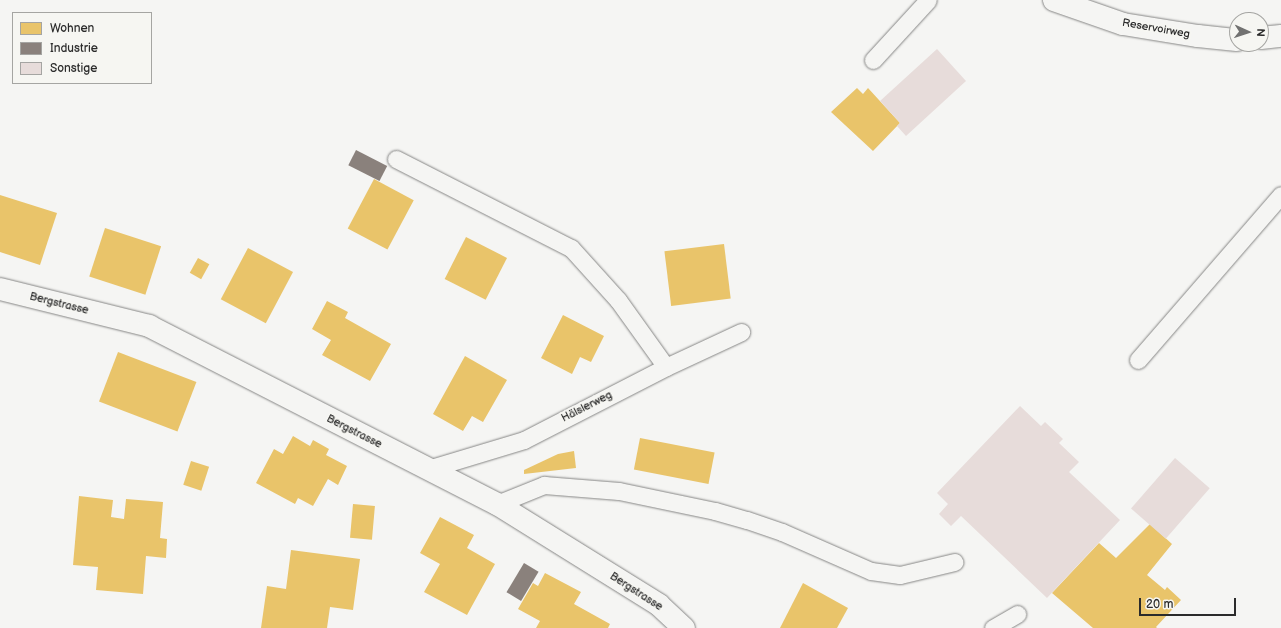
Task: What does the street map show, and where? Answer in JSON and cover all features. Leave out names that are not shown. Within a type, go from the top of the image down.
[{"type":"street","name":"Reservoirweg","points":[[1054,0],[1123,24],[1198,36],[1229,39]]},
{"type":"street","points":[[1269,37],[1281,36]]},
{"type":"street","name":"Bergstrasse","points":[[0,289],[149,326],[498,504],[659,606],[684,628]]},
{"type":"lane","points":[[873,60],[928,0]]},
{"type":"lane","points":[[396,159],[571,248],[618,300],[666,367]]},
{"type":"lane","points":[[1138,360],[1281,195]]},
{"type":"lane","name":"Hälslerweg","points":[[428,469],[524,440],[666,367],[741,332]]},
{"type":"lane","points":[[498,504],[544,485],[619,491],[715,511],[747,520],[782,532],[870,571],[900,574],[954,562]]},
{"type":"lane","points":[[993,628],[1017,614]]},
{"type":"building: Wohnen","points":[[857,88],[863,94],[868,88],[900,123],[873,151],[831,112]]},
{"type":"building: Wohnen","points":[[374,179],[414,200],[387,250],[348,228]]},
{"type":"building: Wohnen","points":[[0,195],[57,213],[40,265],[0,252]]},
{"type":"building: Wohnen","points":[[105,228],[161,246],[145,295],[89,277]]},
{"type":"building: Wohnen","points":[[466,237],[507,258],[486,300],[445,279]]},
{"type":"building: Wohnen","points":[[724,244],[731,299],[671,306],[664,251]]},
{"type":"building: Wohnen","points":[[248,248],[293,272],[266,323],[221,299]]},
{"type":"building: Wohnen","points":[[198,258],[209,264],[201,279],[190,273]]},
{"type":"building: Wohnen","points":[[327,301],[348,312],[345,318],[391,344],[370,381],[322,355],[331,340],[312,329]]},
{"type":"building: Wohnen","points":[[563,315],[604,336],[591,362],[580,357],[572,374],[541,358]]},
{"type":"building: Wohnen","points":[[118,352],[196,382],[177,432],[99,401]]},
{"type":"building: Wohnen","points":[[465,356],[507,380],[483,422],[472,416],[463,431],[433,414]]},
{"type":"building: Wohnen","points":[[293,436],[310,446],[313,440],[329,449],[326,455],[347,466],[338,485],[328,479],[313,506],[298,498],[295,504],[256,483],[274,449],[283,454]]},
{"type":"building: Wohnen","points":[[640,438],[715,453],[708,484],[634,469]]},
{"type":"building: Wohnen","points":[[574,451],[576,468],[524,474],[524,470],[558,454]]},
{"type":"building: Wohnen","points":[[191,461],[209,467],[201,491],[183,485]]},
{"type":"building: Wohnen","points":[[79,496],[113,500],[111,517],[124,519],[126,499],[163,502],[160,538],[167,539],[166,558],[146,556],[143,594],[96,590],[98,567],[73,565]]},
{"type":"building: Wohnen","points":[[353,504],[375,506],[372,540],[350,538]]},
{"type":"building: Wohnen","points":[[440,517],[474,535],[467,548],[495,564],[467,615],[424,592],[440,564],[420,553]]},
{"type":"building: Wohnen","points":[[1150,524],[1172,544],[1147,575],[1165,590],[1167,587],[1181,600],[1156,627],[1157,628],[1093,628],[1052,593],[1099,543],[1116,558]]},
{"type":"building: Wohnen","points":[[291,550],[360,559],[353,610],[330,607],[327,628],[261,628],[267,586],[286,589]]},
{"type":"building: Wohnen","points":[[545,573],[581,592],[574,604],[610,624],[608,628],[536,628],[540,621],[518,609],[533,583],[538,586]]},
{"type":"building: Wohnen","points":[[803,583],[848,608],[837,628],[780,628]]},
{"type":"building: Industrie","points":[[356,150],[387,166],[379,181],[348,165]]},
{"type":"building: Industrie","points":[[524,563],[539,572],[521,601],[506,592]]},
{"type":"building: Sonstige","points":[[937,49],[966,81],[906,136],[897,126],[900,123],[880,101]]},
{"type":"building: Sonstige","points":[[1020,406],[1041,426],[1045,422],[1063,439],[1059,443],[1079,462],[1069,472],[1120,520],[1047,598],[961,516],[951,526],[939,514],[948,504],[937,493]]},
{"type":"building: Sonstige","points":[[1175,458],[1210,488],[1166,539],[1131,509]]}]
